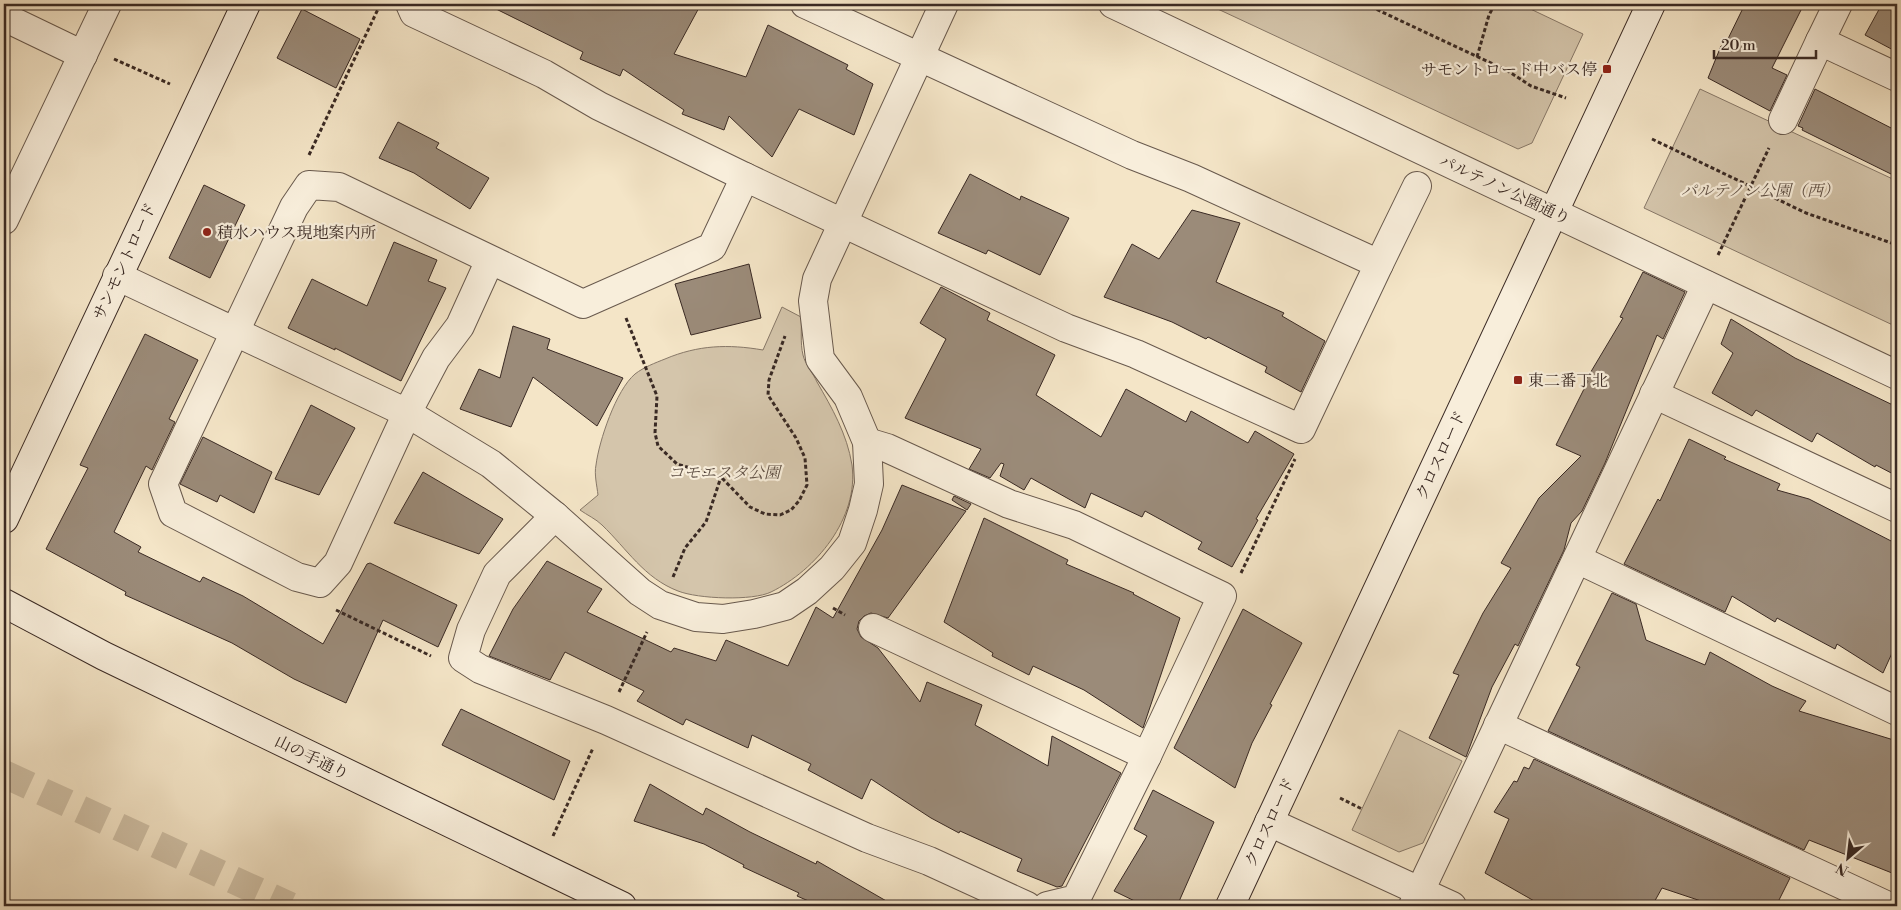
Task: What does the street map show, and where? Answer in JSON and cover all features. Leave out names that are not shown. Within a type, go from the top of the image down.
[{"type":"street","points":[[4,219],[107,4]]},
{"type":"street","name":"サンモントロード","points":[[4,519],[246,4]]},
{"type":"street","points":[[410,4],[414,13],[544,74],[600,106],[745,177],[1066,328],[1136,354],[1300,429],[1417,186]]},
{"type":"street","points":[[805,4],[1132,155],[1191,178],[1379,264]]},
{"type":"street","points":[[117,276],[407,413],[491,464],[555,516],[640,592],[660,605],[696,617],[723,619],[785,606],[807,591],[832,568],[852,543],[870,484],[867,442],[848,398],[820,359],[813,301],[817,279],[944,4]]},
{"type":"street","name":"パルテノン公園通り","points":[[1113,4],[1897,375]]},
{"type":"street","name":"クロスロード","points":[[1230,906],[1651,4]]},
{"type":"street","points":[[1783,120],[1838,4]]},
{"type":"street","points":[[4,17],[85,51]]},
{"type":"street","points":[[1820,41],[1897,77]]},
{"type":"street","points":[[490,260],[460,326],[436,358],[407,413],[338,563],[320,583],[297,577],[173,513],[163,484],[294,207],[309,185],[339,187],[583,304],[712,247],[745,177]]},
{"type":"street","points":[[1416,899],[1706,285]]},
{"type":"street","points":[[1654,394],[1897,508]]},
{"type":"street","points":[[867,442],[887,448],[1009,504],[1074,525],[1222,596],[1147,756],[1076,899],[1047,906]]},
{"type":"street","points":[[555,516],[497,574],[472,630],[463,658],[480,669],[606,720],[867,838],[929,861],[1027,906]]},
{"type":"street","points":[[1577,558],[1897,711]]},
{"type":"street","name":"山の手通り","points":[[4,603],[104,656],[622,906]]},
{"type":"street","points":[[873,628],[1147,756]]},
{"type":"street","points":[[1498,724],[1888,906]]},
{"type":"street","points":[[1269,822],[1416,899],[1452,906]]},
{"type":"path","points":[[309,185],[308,157],[376,11],[382,4]]},
{"type":"path","points":[[1365,4],[1508,71],[1531,86],[1566,98]]},
{"type":"path","points":[[1477,57],[1489,15],[1495,4]]},
{"type":"path","points":[[85,51],[170,84]]},
{"type":"path","points":[[1718,256],[1783,120]]},
{"type":"path","points":[[1652,139],[1806,213],[1897,246]]},
{"type":"path","points":[[614,290],[657,396],[655,433],[658,446],[677,464],[721,478],[750,507],[765,514],[791,510],[799,501],[807,485],[805,458],[790,427],[768,395],[768,380],[795,310],[813,301]]},
{"type":"path","points":[[1222,596],[1237,582],[1300,447],[1300,429]]},
{"type":"path","points":[[660,605],[685,548],[706,522],[721,478]]},
{"type":"path","points":[[320,583],[335,609],[441,660],[463,658]]},
{"type":"path","points":[[1340,798],[1362,809]]},
{"type":"green space","points":[[1207,4],[1520,4],[1583,34],[1532,143],[1518,149]]},
{"type":"green space","name":"パルテノン公園（西）","points":[[1700,89],[1897,181],[1897,327],[1644,208]]},
{"type":"green space","name":"コモエスタ公園","points":[[782,307],[801,317],[804,358],[833,412],[847,443],[852,465],[852,485],[849,504],[831,540],[818,556],[804,570],[771,592],[752,597],[725,598],[698,596],[678,591],[655,579],[602,525],[580,510],[598,495],[595,469],[610,416],[615,403],[628,382],[635,374],[646,367],[677,354],[701,348],[738,347],[763,350]]},
{"type":"green space","points":[[1399,730],[1462,761],[1423,843],[1399,852],[1352,830]]},
{"type":"building","points":[[486,4],[701,4],[674,54],[746,77],[768,25],[848,65],[846,69],[873,84],[854,135],[799,109],[772,157],[729,116],[724,130],[682,114],[684,110],[623,69],[620,76],[580,59],[583,52]]},
{"type":"building","points":[[1745,4],[1804,4],[1772,68],[1787,75],[1770,111],[1708,78],[1721,46],[1724,47]]},
{"type":"building","points":[[1882,4],[1897,4],[1897,52],[1865,35]]},
{"type":"building","points":[[302,9],[360,39],[336,88],[277,58]]},
{"type":"building","points":[[1815,89],[1897,131],[1897,177],[1802,130],[1803,128],[1798,126]]},
{"type":"building","points":[[398,122],[439,143],[436,148],[489,178],[470,209],[414,173],[379,158]]},
{"type":"building","points":[[970,174],[1020,200],[1021,196],[1069,218],[1040,275],[988,250],[986,254],[938,233]]},
{"type":"building","name":"積水ハウス現地案内所","points":[[204,185],[245,205],[210,278],[169,258]]},
{"type":"building","points":[[1192,210],[1240,223],[1216,282],[1284,313],[1282,316],[1325,341],[1301,392],[1265,372],[1267,367],[1208,337],[1206,339],[1172,322],[1104,297],[1132,244],[1159,259]]},
{"type":"building","points":[[394,242],[437,260],[428,281],[446,288],[401,381],[335,348],[335,350],[288,328],[312,279],[367,306]]},
{"type":"building","points":[[749,264],[761,318],[691,335],[675,284]]},
{"type":"building","points":[[1643,272],[1685,292],[1663,339],[1657,335],[1605,463],[1582,511],[1571,523],[1564,550],[1518,646],[1515,644],[1492,687],[1466,757],[1429,738],[1459,675],[1453,673],[1483,613],[1511,568],[1501,563],[1539,498],[1581,456],[1556,445],[1588,381],[1586,380],[1623,318],[1620,317]]},
{"type":"building","points":[[941,287],[990,313],[987,320],[1055,355],[1036,395],[1101,437],[1126,389],[1186,422],[1191,411],[1248,443],[1255,431],[1294,454],[1256,519],[1258,520],[1232,567],[1198,549],[1202,542],[1145,511],[1142,517],[1091,493],[1085,508],[1031,478],[1024,490],[1000,476],[1004,464],[1001,463],[990,478],[969,469],[981,449],[905,418],[946,339],[920,323]]},
{"type":"building","points":[[1731,319],[1795,358],[1897,407],[1897,476],[1876,465],[1875,467],[1817,433],[1812,442],[1756,410],[1752,416],[1712,393],[1733,353],[1721,344]]},
{"type":"building","points":[[513,326],[550,339],[547,349],[623,378],[597,426],[533,377],[511,427],[460,409],[479,369],[500,378]]},
{"type":"building","points":[[145,334],[198,360],[169,419],[175,422],[152,470],[146,466],[114,532],[141,547],[138,552],[200,582],[203,577],[243,596],[323,644],[367,564],[370,563],[457,605],[438,647],[383,620],[346,703],[294,679],[232,643],[125,595],[126,592],[46,549],[88,468],[80,465]]},
{"type":"building","points":[[311,405],[355,428],[319,495],[275,479]]},
{"type":"building","points":[[203,437],[272,472],[254,513],[220,495],[217,502],[180,484]]},
{"type":"building","points":[[1689,439],[1726,457],[1724,459],[1780,484],[1777,490],[1809,499],[1897,544],[1897,642],[1883,673],[1837,644],[1835,649],[1777,618],[1775,622],[1732,596],[1725,612],[1624,564],[1658,499],[1660,501]]},
{"type":"building","points":[[423,472],[503,519],[479,554],[394,523]]},
{"type":"building","points":[[902,485],[966,511],[888,618],[871,613],[859,621],[857,629],[861,637],[878,648],[920,702],[927,682],[982,705],[975,725],[1048,766],[1052,736],[1121,773],[1062,886],[1057,887],[1017,871],[1022,859],[960,831],[959,833],[931,818],[871,779],[862,799],[808,770],[811,764],[752,735],[748,748],[686,719],[683,725],[637,701],[644,691],[565,652],[550,680],[489,656],[513,609],[547,561],[602,589],[587,612],[671,652],[674,648],[716,661],[726,640],[788,666],[816,607],[833,618],[882,530]]},
{"type":"building","points":[[954,496],[971,504],[967,510],[952,500]]},
{"type":"building","points":[[984,518],[1068,560],[1066,564],[1134,593],[1180,618],[1143,728],[1084,690],[1033,666],[1029,675],[992,656],[993,653],[944,622]]},
{"type":"building","points":[[1612,593],[1636,604],[1646,640],[1705,665],[1710,652],[1772,686],[1806,701],[1799,711],[1897,741],[1897,875],[1809,840],[1804,850],[1548,731],[1580,667],[1576,665]]},
{"type":"building","points":[[1243,609],[1302,643],[1270,704],[1272,705],[1252,743],[1235,788],[1174,748]]},
{"type":"building","points":[[461,709],[570,761],[554,800],[442,745]]},
{"type":"building","points":[[1534,759],[1790,878],[1776,906],[1716,906],[1662,888],[1652,906],[1543,906],[1485,873],[1509,819],[1494,812],[1514,781],[1517,782],[1524,767],[1529,769]]},
{"type":"building","points":[[650,784],[703,815],[706,808],[816,864],[817,861],[895,906],[820,906],[797,896],[799,893],[743,867],[744,865],[704,844],[634,821]]},
{"type":"building","points":[[1153,790],[1214,822],[1177,906],[1145,906],[1114,891],[1147,836],[1134,829]]},
{"type":"tunnel","points":[[4,774],[290,906]]},
{"type":"place","name":"サモントロード中バス停","points":[[1607,69]]},
{"type":"place","name":"積水ハウス現地案内所","points":[[207,232]]},
{"type":"place","name":"東二番丁北","points":[[1518,380]]}]
